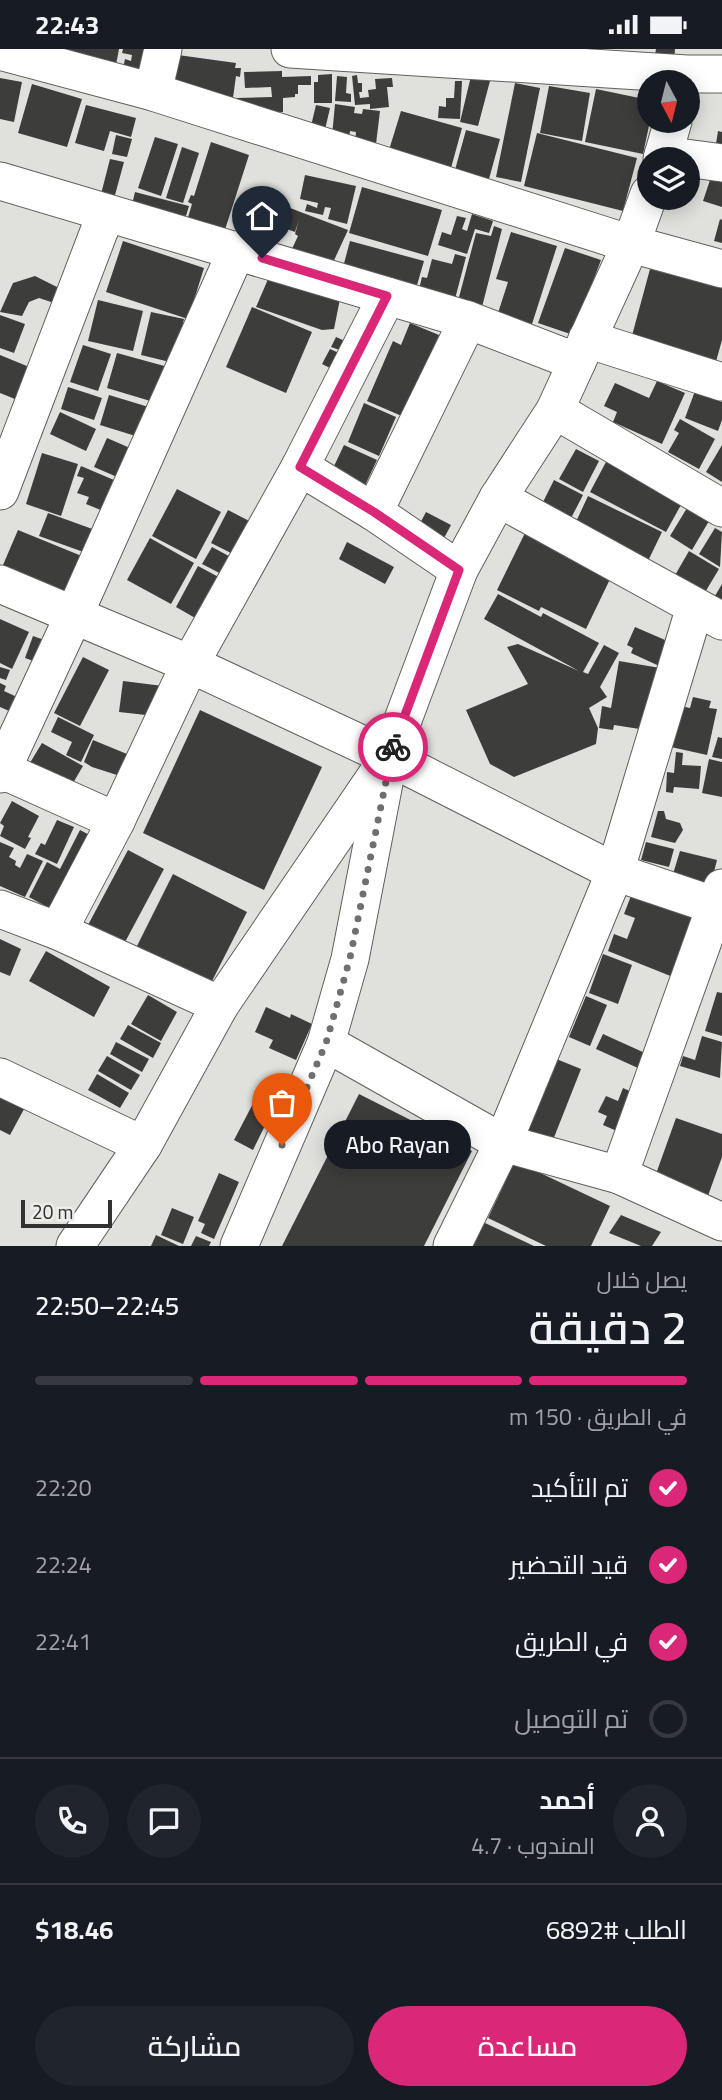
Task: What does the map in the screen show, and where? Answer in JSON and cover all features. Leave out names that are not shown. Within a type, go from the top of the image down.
[{"type":"street","points":[[153,92],[163,49]]},
{"type":"street","points":[[290,49],[697,70]]},
{"type":"street","points":[[0,51],[153,92],[631,244],[722,269]]},
{"type":"street","points":[[666,145],[722,163]]},
{"type":"street","points":[[3,191],[106,213],[467,320],[582,351],[722,382]]},
{"type":"street","points":[[239,1246],[326,1043],[350,958],[389,757],[459,570],[498,498],[555,410],[631,244],[643,210]]},
{"type":"street","points":[[0,491],[106,213]]},
{"type":"street","points":[[116,821],[1,771],[74,615],[237,250]]},
{"type":"street","points":[[58,932],[116,821],[190,664],[300,467],[387,296]]},
{"type":"street","points":[[374,512],[467,320]]},
{"type":"street","points":[[555,410],[722,508]]},
{"type":"street","points":[[300,467],[374,512],[459,570]]},
{"type":"street","points":[[452,1246],[503,1143],[615,872],[709,614],[498,498]]},
{"type":"street","points":[[0,584],[190,664],[389,757],[615,872],[720,901],[619,1175]]},
{"type":"street","points":[[75,1246],[143,1145],[220,1005],[389,757]]},
{"type":"street","points":[[0,909],[58,932],[220,1005]]},
{"type":"street","points":[[326,1043],[503,1143],[619,1175],[722,1222]]},
{"type":"street","points":[[0,1077],[143,1145]]},
{"type":"building","points":[[62,49],[119,49],[115,70]]},
{"type":"building","points":[[123,49],[152,49],[146,78],[122,73],[125,59],[131,61],[132,55],[122,53]]},
{"type":"building","points":[[656,49],[675,49],[674,63],[655,55]]},
{"type":"building","points":[[178,55],[236,63],[235,68],[241,68],[240,77],[236,76],[232,105],[173,97]]},
{"type":"building","points":[[282,71],[282,77],[311,76],[311,85],[298,85],[298,94],[295,94],[295,97],[283,98],[283,112],[238,113],[237,98],[272,97],[271,87],[245,88],[244,72]]},
{"type":"building","points":[[332,74],[332,103],[314,103],[314,82],[318,82],[318,75]]},
{"type":"building","points":[[357,75],[358,83],[362,83],[360,98],[369,97],[368,90],[376,89],[375,79],[392,78],[393,87],[387,87],[389,107],[370,109],[370,104],[355,105],[352,76]]},
{"type":"building","points":[[337,76],[347,77],[346,93],[351,94],[351,102],[335,101]]},
{"type":"building","points":[[471,76],[490,81],[478,126],[460,122]]},
{"type":"building","points":[[0,78],[22,82],[14,122],[0,119]]},
{"type":"building","points":[[455,81],[462,81],[460,119],[438,118],[439,106],[446,107],[446,98],[454,98]]},
{"type":"building","points":[[515,83],[540,88],[521,182],[496,177]]},
{"type":"building","points":[[32,84],[82,99],[67,147],[18,133]]},
{"type":"building","points":[[549,86],[590,93],[582,141],[540,133]]},
{"type":"building","points":[[596,89],[637,98],[637,133],[647,133],[644,147],[637,147],[637,153],[585,142]]},
{"type":"building","points":[[335,104],[355,107],[354,113],[362,114],[363,109],[380,111],[376,144],[355,142],[356,132],[350,131],[349,138],[332,136]]},
{"type":"building","points":[[86,105],[136,118],[131,137],[110,131],[104,151],[75,143]]},
{"type":"building","points":[[316,105],[330,108],[324,134],[310,130]]},
{"type":"building","points":[[401,111],[462,128],[451,168],[389,150]]},
{"type":"building","points":[[466,130],[500,139],[489,179],[455,170]]},
{"type":"building","points":[[718,131],[722,132],[722,158],[714,157]]},
{"type":"building","points":[[537,133],[637,158],[623,211],[524,186]]},
{"type":"building","points":[[116,135],[132,139],[127,157],[112,154]]},
{"type":"building","points":[[155,137],[178,144],[161,196],[138,188]]},
{"type":"building","points":[[211,142],[249,155],[223,236],[186,224],[192,204],[188,202],[191,195],[194,196]]},
{"type":"building","points":[[182,147],[199,153],[183,203],[166,198]]},
{"type":"building","points":[[110,159],[124,162],[112,206],[99,202]]},
{"type":"building","points":[[712,174],[722,177],[722,207],[703,201]]},
{"type":"building","points":[[305,175],[356,186],[347,224],[328,219],[331,208],[325,207],[323,215],[305,211],[307,204],[317,208],[318,203],[300,199]]},
{"type":"building","points":[[362,187],[442,210],[428,256],[349,233]]},
{"type":"building","points":[[135,192],[189,206],[186,216],[181,215],[179,224],[130,213]]},
{"type":"building","points":[[269,200],[348,230],[330,269],[291,251],[298,236],[295,234],[299,220],[295,232],[279,226],[278,230],[283,232],[281,236],[274,233],[273,236],[280,239],[279,242],[272,239],[271,243],[252,242]]},
{"type":"building","points":[[472,214],[493,221],[489,233],[475,229],[467,254],[438,245],[442,232],[451,235],[457,216],[466,218],[462,229],[467,231]]},
{"type":"building","points":[[720,219],[722,220],[722,243],[714,241]]},
{"type":"building","points":[[494,226],[502,229],[482,307],[458,301],[476,233],[491,236]]},
{"type":"building","points":[[511,232],[557,246],[532,324],[498,313],[508,282],[496,279]]},
{"type":"building","points":[[123,241],[204,268],[188,319],[106,292]]},
{"type":"building","points":[[350,241],[424,261],[417,285],[385,276],[384,283],[342,271]]},
{"type":"building","points":[[565,248],[601,260],[589,292],[579,337],[538,323]]},
{"type":"building","points":[[455,254],[466,257],[455,299],[419,289],[422,277],[427,278],[432,259],[452,264]]},
{"type":"building","points":[[650,269],[722,288],[722,340],[715,365],[630,343]]},
{"type":"building","points":[[35,276],[63,290],[57,304],[39,298],[29,302],[22,316],[0,312],[13,283]]},
{"type":"building","points":[[269,277],[340,299],[334,329],[322,330],[256,307]]},
{"type":"building","points":[[98,300],[143,311],[133,351],[88,341]]},
{"type":"building","points":[[252,307],[312,332],[286,393],[226,367]]},
{"type":"building","points":[[151,312],[184,319],[174,363],[141,355]]},
{"type":"building","points":[[0,315],[25,324],[14,353],[0,348]]},
{"type":"building","points":[[410,323],[439,335],[404,417],[367,401],[393,341],[401,345]]},
{"type":"building","points":[[350,327],[360,331],[351,354],[331,347],[336,337],[345,341]]},
{"type":"building","points":[[83,345],[111,354],[98,391],[70,382]]},
{"type":"building","points":[[330,349],[350,358],[342,374],[322,364]]},
{"type":"building","points":[[117,353],[168,367],[157,403],[107,388]]},
{"type":"building","points":[[0,355],[39,371],[25,403],[0,393]]},
{"type":"building","points":[[657,381],[685,393],[662,444],[613,422],[617,412],[604,406],[615,383],[649,398]]},
{"type":"building","points":[[68,387],[102,398],[94,420],[61,409]]},
{"type":"building","points":[[695,391],[722,402],[722,420],[718,431],[685,418]]},
{"type":"building","points":[[109,395],[152,408],[142,438],[100,425]]},
{"type":"building","points":[[364,403],[396,417],[379,456],[348,442]]},
{"type":"building","points":[[60,412],[96,429],[86,451],[50,434]]},
{"type":"building","points":[[680,419],[715,439],[699,469],[668,452],[679,433],[674,430]]},
{"type":"building","points":[[107,438],[137,451],[124,480],[94,467]]},
{"type":"building","points":[[344,445],[377,460],[360,496],[327,481]]},
{"type":"building","points":[[722,445],[722,482],[706,472]]},
{"type":"building","points":[[576,449],[599,461],[583,492],[559,479]]},
{"type":"building","points":[[42,453],[78,464],[61,516],[26,504]]},
{"type":"building","points":[[606,462],[682,503],[666,532],[590,492]]},
{"type":"building","points":[[81,466],[121,483],[108,513],[86,504],[89,497],[77,493],[84,478],[77,476]]},
{"type":"building","points":[[554,480],[583,495],[568,524],[539,510]]},
{"type":"building","points":[[177,489],[221,512],[196,559],[152,536]]},
{"type":"building","points":[[588,496],[662,532],[648,561],[574,526]]},
{"type":"building","points":[[687,508],[709,521],[692,550],[670,536]]},
{"type":"building","points":[[228,510],[257,525],[241,558],[211,543]]},
{"type":"building","points":[[426,512],[451,525],[442,542],[417,529]]},
{"type":"building","points":[[48,513],[98,531],[89,554],[39,536]]},
{"type":"building","points":[[715,528],[722,532],[720,567],[699,554]]},
{"type":"building","points":[[18,530],[89,559],[69,605],[0,572]]},
{"type":"building","points":[[525,533],[612,575],[586,629],[541,607],[539,611],[497,590]]},
{"type":"building","points":[[150,538],[194,563],[171,604],[127,580]]},
{"type":"building","points":[[347,542],[394,567],[385,584],[339,559]]},
{"type":"building","points":[[212,547],[240,562],[231,579],[202,564]]},
{"type":"building","points":[[689,551],[719,569],[704,594],[674,577]]},
{"type":"building","points":[[198,566],[226,581],[204,623],[176,607]]},
{"type":"building","points":[[722,584],[722,607],[712,601]]},
{"type":"building","points":[[498,594],[541,617],[543,613],[599,643],[583,672],[588,674],[604,645],[619,653],[600,687],[607,697],[589,708],[598,728],[596,744],[514,777],[490,764],[466,710],[528,684],[507,647],[518,644],[579,671],[484,619]]},
{"type":"building","points":[[0,619],[29,632],[12,669],[0,663]]},
{"type":"building","points":[[635,627],[679,646],[668,670],[631,653],[633,648],[627,645]]},
{"type":"building","points":[[33,636],[50,642],[42,664],[25,658]]},
{"type":"building","points":[[83,657],[109,670],[80,726],[54,713]]},
{"type":"building","points":[[619,661],[666,669],[646,730],[614,725],[613,730],[599,728],[602,706],[611,708]]},
{"type":"building","points":[[0,667],[10,670],[6,680],[0,678]]},
{"type":"building","points":[[123,681],[163,686],[146,715],[119,712]]},
{"type":"building","points":[[0,683],[6,686],[4,691],[17,697],[16,714],[0,707]]},
{"type":"building","points":[[693,697],[711,701],[709,708],[717,709],[707,755],[671,747],[680,706],[690,708]]},
{"type":"building","points":[[200,710],[322,767],[264,890],[143,833]]},
{"type":"building","points":[[58,717],[94,735],[81,762],[66,755],[72,742],[51,732]]},
{"type":"building","points":[[718,737],[722,738],[722,759],[712,757]]},
{"type":"building","points":[[93,740],[127,754],[117,775],[84,762]]},
{"type":"building","points":[[42,743],[83,766],[66,795],[25,771]]},
{"type":"building","points":[[676,752],[683,753],[682,765],[701,766],[699,789],[674,787],[673,793],[666,792],[667,772],[674,773]]},
{"type":"building","points":[[709,759],[722,762],[722,797],[702,793]]},
{"type":"building","points":[[12,801],[39,816],[25,849],[0,836],[4,826],[0,823]]},
{"type":"building","points":[[658,811],[664,811],[666,819],[680,823],[683,830],[675,843],[651,837]]},
{"type":"building","points":[[57,820],[74,827],[57,864],[35,854],[41,843],[45,845]]},
{"type":"building","points":[[80,830],[97,839],[58,913],[29,897],[47,862],[60,869]]},
{"type":"building","points":[[0,842],[14,848],[9,857],[16,861],[15,865],[20,868],[27,854],[43,861],[25,897],[0,886]]},
{"type":"building","points":[[646,842],[674,849],[669,867],[641,860]]},
{"type":"building","points":[[128,850],[164,869],[124,944],[88,925]]},
{"type":"building","points":[[680,851],[717,860],[711,884],[673,874]]},
{"type":"building","points":[[173,874],[247,912],[210,985],[136,948]]},
{"type":"building","points":[[634,888],[703,915],[678,979],[608,951],[614,934],[627,939],[635,918],[624,914]]},
{"type":"building","points":[[0,939],[21,949],[10,976],[0,972]]},
{"type":"building","points":[[46,951],[110,987],[94,1017],[29,981]]},
{"type":"building","points":[[603,954],[632,965],[618,1004],[589,993]]},
{"type":"building","points":[[717,992],[722,993],[722,1036],[705,1031]]},
{"type":"building","points":[[148,995],[177,1012],[161,1041],[131,1024]]},
{"type":"building","points":[[586,996],[607,1005],[590,1046],[569,1037]]},
{"type":"building","points":[[266,1007],[290,1018],[291,1014],[312,1024],[296,1060],[269,1048],[273,1040],[255,1032]]},
{"type":"building","points":[[128,1025],[161,1043],[153,1058],[120,1039]]},
{"type":"building","points":[[603,1034],[656,1058],[649,1073],[596,1049]]},
{"type":"building","points":[[702,1036],[722,1042],[720,1078],[680,1066],[683,1056],[695,1060]]},
{"type":"building","points":[[116,1042],[149,1059],[142,1072],[110,1054]]},
{"type":"building","points":[[107,1056],[140,1075],[131,1090],[98,1071]]},
{"type":"building","points":[[549,1056],[581,1069],[553,1140],[520,1127]]},
{"type":"building","points":[[97,1074],[129,1093],[120,1108],[88,1090]]},
{"type":"building","points":[[273,1080],[288,1084],[279,1100],[264,1093],[264,1088],[272,1085]]},
{"type":"building","points":[[0,1082],[30,1098],[10,1135],[0,1130]]},
{"type":"building","points":[[623,1088],[643,1097],[626,1135],[603,1125],[607,1116],[598,1112],[606,1096],[618,1101]]},
{"type":"building","points":[[258,1094],[276,1103],[253,1150],[234,1140]]},
{"type":"building","points":[[359,1094],[472,1151],[424,1246],[282,1246]]},
{"type":"building","points":[[676,1118],[722,1134],[722,1157],[705,1204],[652,1185]]},
{"type":"building","points":[[515,1161],[610,1206],[591,1246],[546,1246],[488,1218]]},
{"type":"building","points":[[219,1173],[239,1182],[214,1239],[201,1233],[205,1224],[198,1221]]},
{"type":"building","points":[[172,1208],[194,1217],[183,1244],[161,1235]]},
{"type":"building","points":[[621,1215],[661,1232],[652,1246],[641,1246],[609,1233]]},
{"type":"building","points":[[483,1222],[534,1246],[471,1246]]},
{"type":"building","points":[[156,1235],[179,1246],[151,1246]]},
{"type":"building","points":[[196,1236],[211,1242],[209,1246],[191,1246]]},
{"type":"way so far","points":[[282,1145],[326,1043],[350,958],[393,747]]},
{"type":"place","name":"Abo Rayan","points":[[282,1145]]},
{"type":"route","points":[[262,258],[387,296],[300,467],[374,512],[459,570],[393,747]]}]
